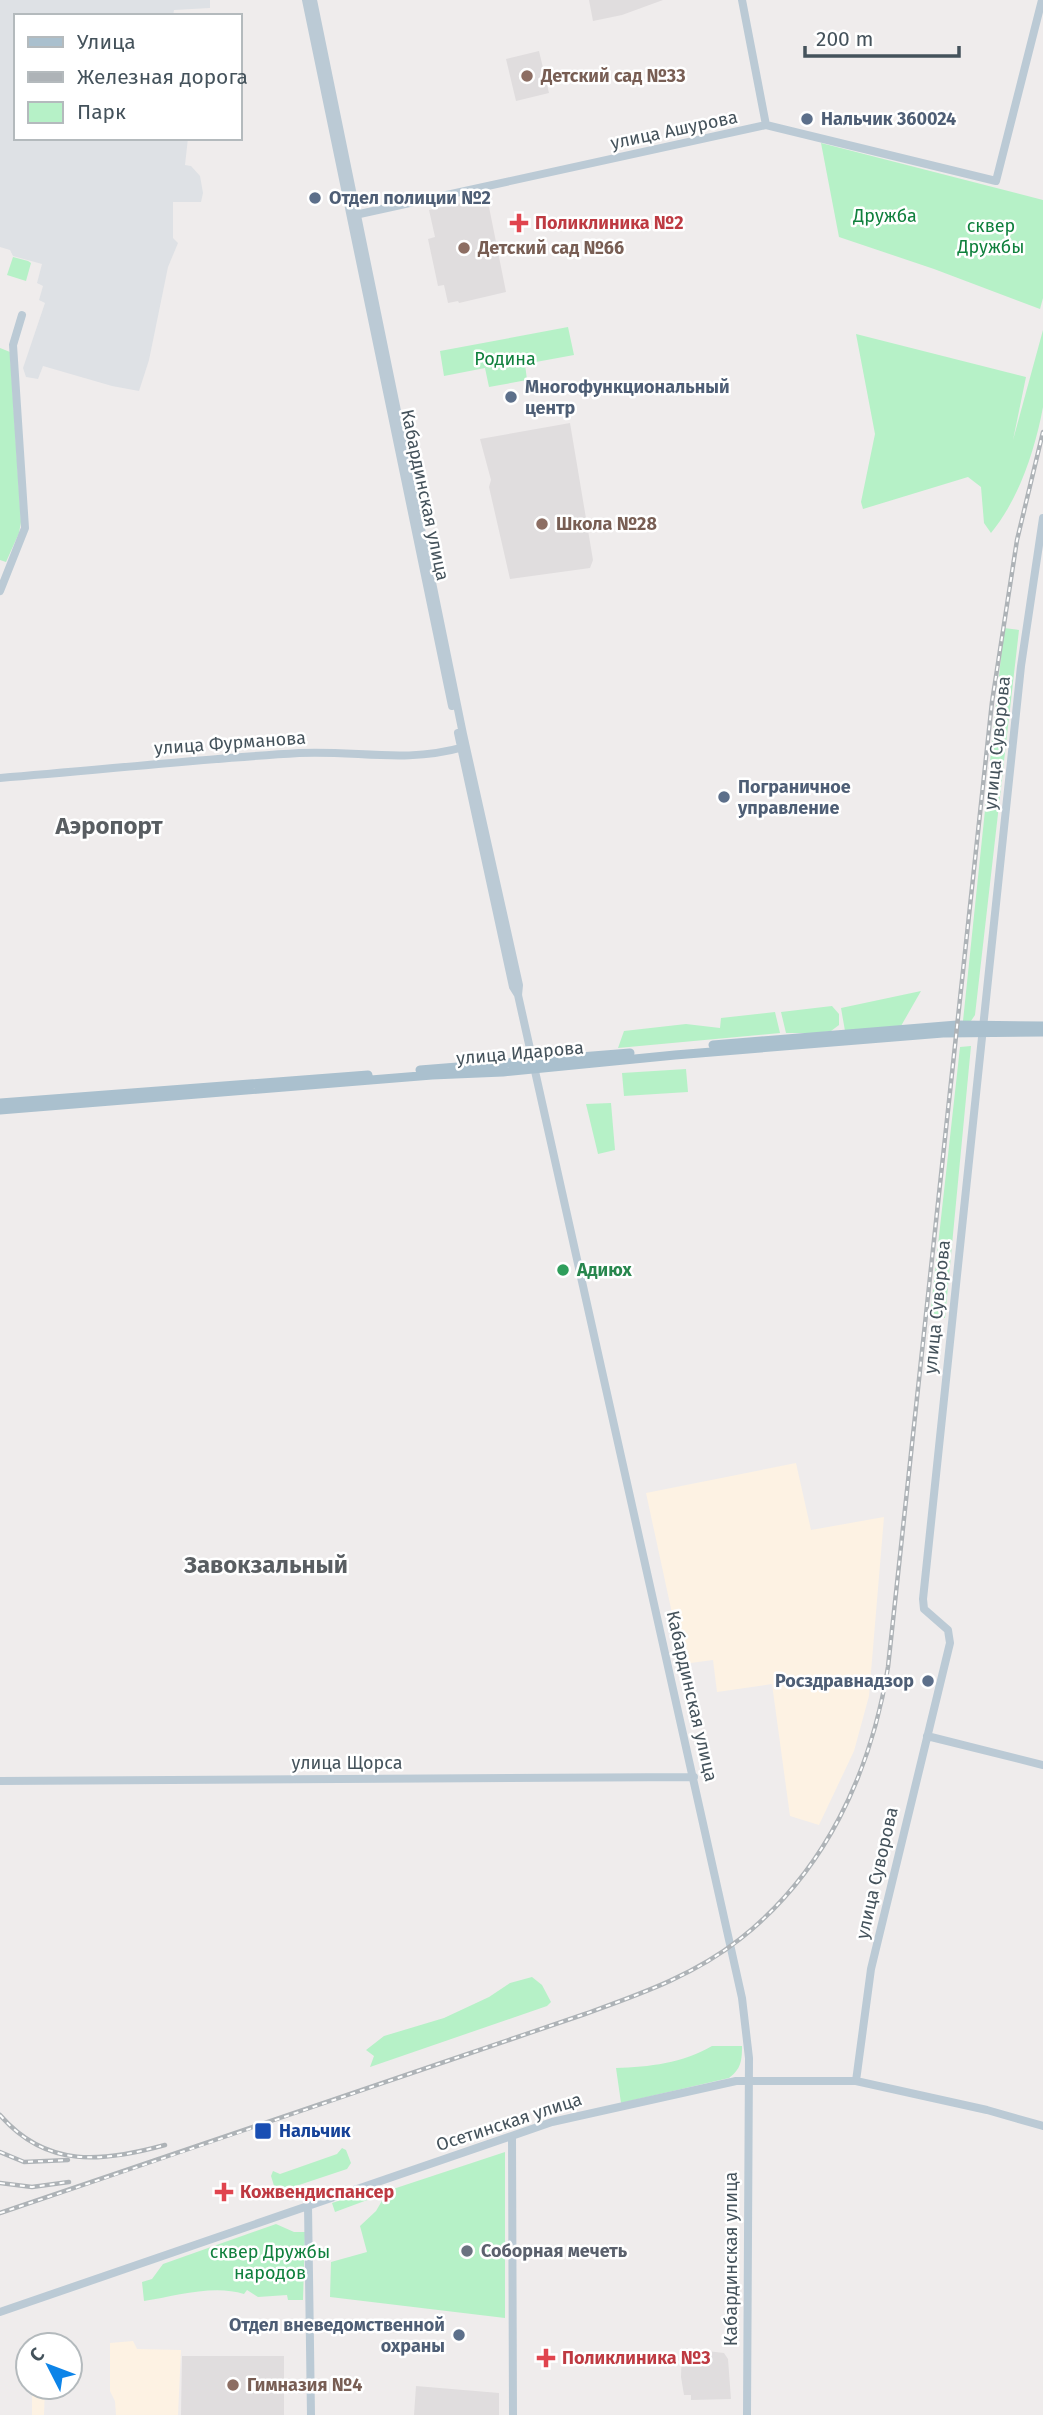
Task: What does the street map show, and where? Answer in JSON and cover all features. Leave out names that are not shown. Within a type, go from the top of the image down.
[{"type":"main road","name":"Кабардинская улица","points":[[306,0],[354,215]]},
{"type":"main road","name":"Кабардинская улица","points":[[313,0],[354,215],[513,986],[518,995],[534,1064],[743,1998],[748,2079],[747,2415]]},
{"type":"main road","points":[[742,0],[766,125]]},
{"type":"main road","name":"улица Ашурова","points":[[354,215],[766,125],[996,181],[1042,0]]},
{"type":"main road","points":[[0,591],[23,536],[24,509],[13,345],[22,315]]},
{"type":"main road","name":"улица Суворова","points":[[856,2081],[871,1969],[950,1643],[948,1630],[926,1612],[923,1599],[1021,666],[1043,518]]},
{"type":"main road","name":"улица Фурманова","points":[[0,778],[302,753],[407,757],[463,748]]},
{"type":"main road","name":"улица Идарова","points":[[0,1103],[675,1055],[982,1028],[1043,1026]]},
{"type":"main road","name":"улица Идарова","points":[[982,1028],[1043,1032]]},
{"type":"main road","name":"улица Идарова","points":[[0,1110],[534,1064]]},
{"type":"main road","points":[[927,1736],[1043,1765]]},
{"type":"main road","name":"улица Щорса","points":[[0,1782],[694,1777]]},
{"type":"main road","name":"Осетинская улица","points":[[0,2312],[574,2116],[748,2079],[856,2081],[994,2111],[1043,2126]]},
{"type":"main road","points":[[512,2136],[513,2415]]},
{"type":"main road","points":[[309,2206],[311,2415]]},
{"type":"shaded area","points":[[0,0],[210,0],[210,8],[174,10],[173,14],[14,14],[14,140],[188,140],[185,165],[191,166],[200,176],[203,193],[201,202],[173,202],[173,238],[178,243],[168,267],[149,360],[139,391],[43,366],[38,379],[26,377],[23,368],[45,303],[39,300],[43,286],[37,283],[42,264],[13,256],[10,250],[0,247]]},
{"type":"shaded area","points":[[589,0],[663,0],[622,15],[593,21]]},
{"type":"shaded area","name":"Детский сад №33","points":[[539,51],[549,93],[516,101],[506,59]]},
{"type":"shaded area","name":"Детский сад №66","points":[[487,197],[506,292],[448,303],[444,285],[438,286],[428,239],[435,237],[429,210]]},
{"type":"shaded area","name":"Школа №28","points":[[570,423],[593,560],[590,568],[510,579],[489,487],[491,480],[480,439]]},
{"type":"shaded area","points":[[796,1463],[811,1530],[884,1517],[869,1696],[854,1751],[819,1825],[790,1816],[772,1684],[717,1692],[713,1660],[683,1664],[646,1493]]},
{"type":"shaded area","points":[[133,2341],[137,2349],[181,2350],[178,2415],[116,2415],[115,2401],[110,2391],[110,2343]]},
{"type":"shaded area","points":[[682,2348],[724,2353],[728,2359],[731,2399],[691,2400],[691,2395],[684,2395],[681,2377]]},
{"type":"shaded area","name":"Гимназия №4","points":[[182,2356],[284,2356],[284,2415],[181,2415]]},
{"type":"shaded area","points":[[416,2386],[499,2393],[499,2415],[414,2415]]},
{"type":"shaded area","points":[[32,2401],[44,2401],[44,2415],[32,2415]]},
{"type":"green space","name":"сквер Дружбы","points":[[821,143],[1043,200],[1043,298],[1040,309],[839,237]]},
{"type":"green space","points":[[13,257],[31,263],[26,281],[7,275]]},
{"type":"green space","name":"Родина","points":[[568,327],[574,355],[525,364],[527,380],[489,387],[485,368],[444,376],[440,351]]},
{"type":"green space","points":[[1043,330],[1043,407],[1035,440],[1018,490],[991,533],[984,523],[981,487],[968,477],[863,509],[861,502],[875,434],[856,334],[1026,377],[1013,440]]},
{"type":"green space","points":[[0,348],[10,352],[21,522],[6,562],[0,560]]},
{"type":"green space","points":[[1004,628],[1019,630],[975,1015],[971,1021],[963,1021]]},
{"type":"green space","points":[[921,991],[901,1026],[845,1031],[841,1008]]},
{"type":"green space","points":[[832,1006],[839,1014],[839,1025],[831,1031],[786,1033],[781,1012]]},
{"type":"green space","points":[[775,1012],[780,1033],[618,1048],[624,1031],[686,1024],[720,1028],[721,1018]]},
{"type":"green space","points":[[971,1046],[945,1318],[930,1317],[960,1047]]},
{"type":"green space","points":[[686,1069],[688,1092],[624,1096],[622,1073]]},
{"type":"green space","points":[[611,1103],[615,1150],[598,1154],[586,1104]]},
{"type":"green space","points":[[532,1977],[542,1985],[551,2002],[547,2006],[370,2067],[374,2056],[366,2050],[384,2036],[444,2018],[489,1997],[510,1983]]},
{"type":"green space","points":[[712,2046],[742,2046],[740,2064],[729,2078],[621,2103],[616,2068],[666,2063]]},
{"type":"green space","points":[[342,2148],[346,2150],[351,2163],[347,2169],[281,2191],[275,2189],[271,2176],[273,2171],[280,2174],[337,2154]]},
{"type":"green space","points":[[505,2152],[505,2318],[330,2297],[331,2262],[367,2252],[360,2226],[376,2211],[383,2199],[381,2193]]},
{"type":"green space","points":[[368,2191],[372,2194],[370,2199],[335,2212],[332,2203]]},
{"type":"green space","name":"сквер Дружбы народов","points":[[276,2224],[294,2232],[305,2232],[303,2300],[288,2300],[287,2295],[258,2297],[247,2290],[244,2294],[220,2290],[144,2301],[142,2282],[152,2279],[163,2264]]},
{"type":"railway","points":[[0,2213],[585,2014],[666,1983],[722,1952],[770,1912],[797,1883],[840,1818],[870,1745],[888,1667],[992,702],[1017,540],[1043,432]]},
{"type":"railway","points":[[0,2115],[37,2145],[77,2157],[120,2155],[165,2145]]},
{"type":"railway","points":[[0,2152],[24,2162],[68,2160]]},
{"type":"railway","points":[[0,2183],[32,2187],[69,2182]]},
{"type":"place","name":"Детский сад №33","points":[[527,76]]},
{"type":"place","name":"Нальчик 360024","points":[[807,119]]},
{"type":"place","name":"Отдел полиции №2","points":[[315,198]]},
{"type":"place","name":"Поликлиника №2","points":[[519,223]]},
{"type":"place","name":"Детский сад №66","points":[[464,248]]},
{"type":"place","name":"Многофункциональный центр","points":[[511,397]]},
{"type":"place","name":"Школа №28","points":[[542,524]]},
{"type":"place","name":"Пограничное управление","points":[[724,797]]},
{"type":"place","name":"Адиюх","points":[[563,1270]]},
{"type":"place","name":"Росздравнадзор","points":[[928,1681]]},
{"type":"place","name":"Нальчик","points":[[263,2131]]},
{"type":"place","name":"Кожвендиспансер","points":[[224,2192]]},
{"type":"place","name":"Соборная мечеть","points":[[467,2251]]},
{"type":"place","name":"Отдел вневедомственной охраны","points":[[459,2335]]},
{"type":"place","name":"Поликлиника №3","points":[[546,2358]]},
{"type":"place","name":"Гимназия №4","points":[[233,2385]]},
{"type":"district","name":"Аэропорт","points":[[109,826]]},
{"type":"district","name":"Завокзальный","points":[[266,1565]]},
{"type":"park label","name":"Дружба","points":[[885,216]]}]
